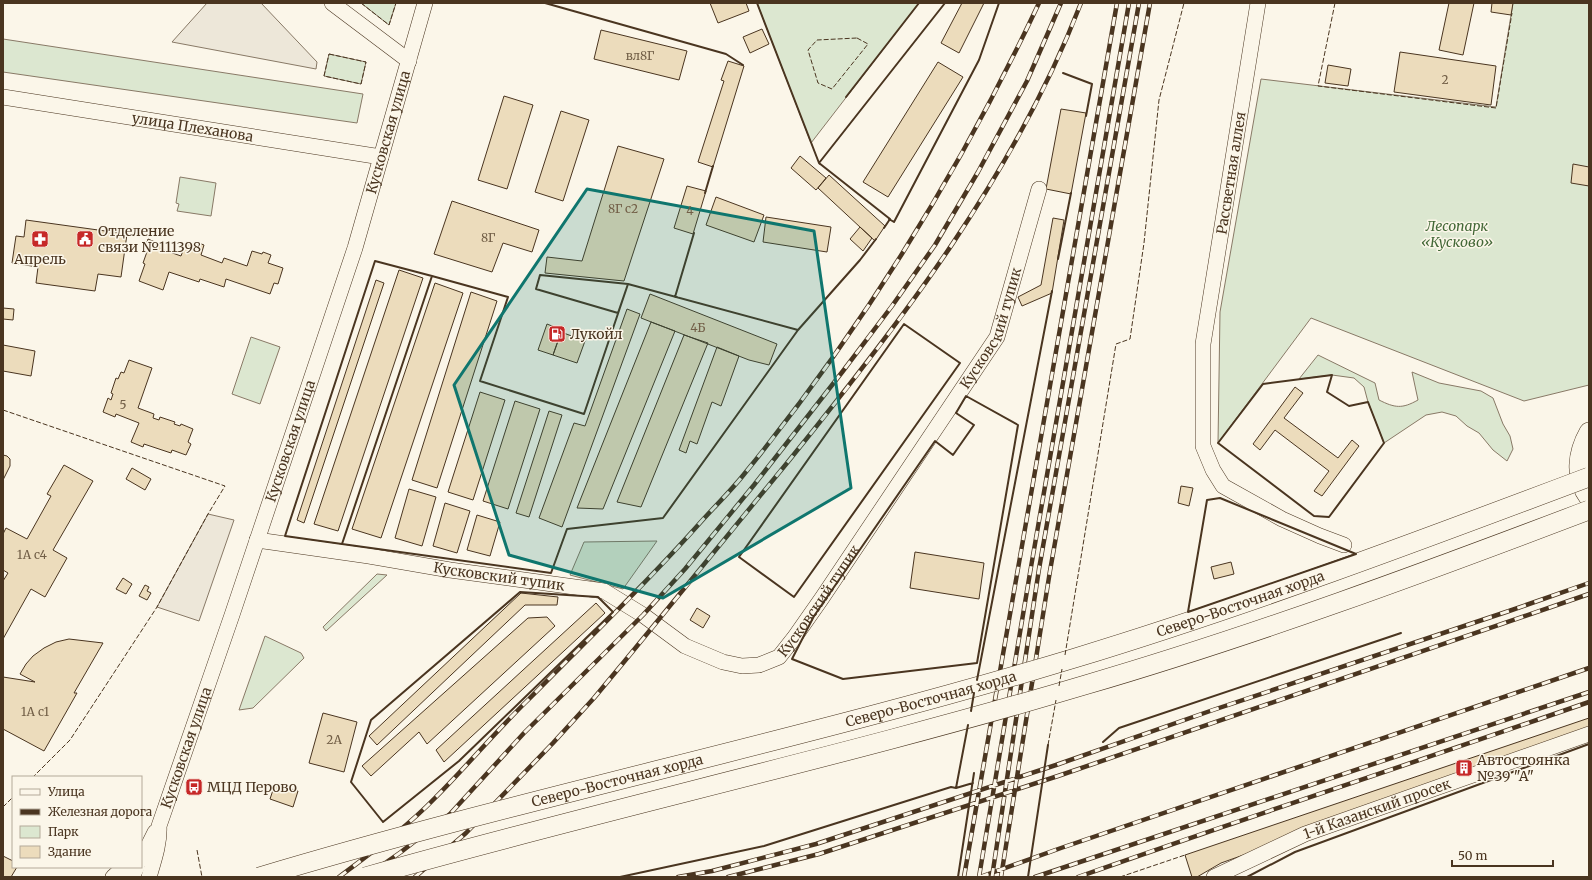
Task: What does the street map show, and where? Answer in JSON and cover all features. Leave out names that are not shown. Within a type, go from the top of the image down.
[{"type":"main road","points":[[1589,432],[1582,446],[1578,462],[1581,480],[1589,498]]},
{"type":"main road","name":"Северо-Восточная хорда","points":[[259,877],[452,822],[899,708],[1074,658],[1225,610],[1379,557],[1589,477]]},
{"type":"main road","name":"Северо-Восточная хорда","points":[[365,877],[462,850],[906,736],[1086,685],[1226,641],[1400,581],[1589,510]]},
{"type":"street","points":[[332,3],[409,61]]},
{"type":"street","name":"Кусковская улица","points":[[149,877],[156,857],[159,834],[158,826],[257,540],[355,248],[425,3]]},
{"type":"street","name":"Рассветная аллея","points":[[1258,3],[1203,344],[1203,446],[1213,470],[1223,486],[1282,519],[1344,545]]},
{"type":"street","name":"улица Плеханова","points":[[3,97],[381,157]]},
{"type":"street","name":"Кусковский тупик","points":[[257,540],[369,556],[450,570],[604,591],[643,616],[685,646],[723,662],[742,666],[759,665],[779,657],[822,598],[997,337],[1039,188]]},
{"type":"street","name":"1-й Казанский просек","points":[[1214,877],[1305,834],[1589,734]]},
{"type":"street","points":[[145,848],[158,826]]},
{"type":"street","points":[[113,877],[123,868]]},
{"type":"street","points":[[132,877],[136,868]]},
{"type":"highlighted area","points":[[587,189],[814,231],[851,488],[663,598],[509,555],[454,385]]},
{"type":"green space","points":[[361,3],[396,3],[389,25]]},
{"type":"green space","points":[[757,3],[919,3],[811,143]]},
{"type":"green space","name":"Лесопарк «Кусково»","points":[[1513,3],[1589,3],[1589,385],[1524,401],[1311,318],[1218,443],[1220,312],[1261,79],[1496,107]]},
{"type":"green space","points":[[3,39],[363,94],[357,123],[3,72]]},
{"type":"green space","points":[[329,54],[366,62],[361,84],[324,76]]},
{"type":"green space","points":[[180,177],[216,183],[211,216],[177,211],[179,204],[176,203]]},
{"type":"green space","points":[[251,337],[280,347],[260,404],[232,394]]},
{"type":"green space","points":[[1318,355],[1375,383],[1379,400],[1394,406],[1407,405],[1418,400],[1412,372],[1439,383],[1481,391],[1493,398],[1503,424],[1510,436],[1513,449],[1507,461],[1493,450],[1479,433],[1467,426],[1456,416],[1442,412],[1426,415],[1384,443],[1368,402],[1364,387],[1354,378],[1332,375],[1299,379]]},
{"type":"green space","points":[[657,541],[623,589],[570,575],[584,542]]},
{"type":"green space","points":[[377,574],[387,575],[326,631],[323,627]]},
{"type":"green space","points":[[265,636],[301,653],[304,658],[253,708],[239,710]]},
{"type":"shaded area","points":[[207,3],[261,3],[317,62],[316,69],[172,42]]},
{"type":"shaded area","points":[[208,514],[234,520],[199,621],[157,607]]},
{"type":"building","points":[[710,3],[746,3],[749,11],[718,23]]},
{"type":"building","points":[[962,3],[984,3],[959,53],[941,43]]},
{"type":"building","points":[[1449,3],[1474,3],[1463,55],[1439,50]]},
{"type":"building","points":[[1492,3],[1513,3],[1511,15],[1491,12]]},
{"type":"building","points":[[762,29],[769,44],[750,53],[743,37]]},
{"type":"building","points":[[601,30],[687,51],[679,80],[594,59]]},
{"type":"building","points":[[1400,52],[1496,66],[1491,105],[1394,92]]},
{"type":"building","points":[[728,61],[744,66],[713,167],[698,162],[724,81],[721,80]]},
{"type":"building","points":[[938,62],[963,77],[888,197],[863,182]]},
{"type":"building","points":[[1328,65],[1351,69],[1348,86],[1325,83]]},
{"type":"building","points":[[504,96],[533,105],[507,189],[478,180]]},
{"type":"building","points":[[1061,109],[1086,113],[1071,194],[1046,189]]},
{"type":"building","points":[[561,111],[589,120],[563,201],[535,192]]},
{"type":"building","points":[[618,146],[664,159],[624,281],[545,273],[547,257],[582,261]]},
{"type":"building","points":[[800,156],[826,178],[816,190],[791,168]]},
{"type":"building","points":[[1573,164],[1589,167],[1589,186],[1571,183]]},
{"type":"building","points":[[829,175],[885,226],[875,241],[818,188]]},
{"type":"building","points":[[687,186],[706,191],[693,234],[674,228]]},
{"type":"building","points":[[716,197],[764,215],[754,242],[706,225]]},
{"type":"building","points":[[452,201],[539,230],[532,252],[503,243],[492,272],[434,254]]},
{"type":"building","points":[[766,217],[831,227],[827,252],[763,242]]},
{"type":"building","points":[[1053,218],[1064,220],[1052,293],[1022,306],[1018,297],[1041,285]]},
{"type":"building","points":[[26,220],[127,234],[121,277],[98,274],[95,291],[36,283],[38,267],[12,263],[16,236],[24,237]]},
{"type":"building","points":[[860,227],[872,238],[863,251],[850,239]]},
{"type":"building","points":[[148,239],[162,245],[161,249],[181,256],[186,242],[195,245],[196,242],[204,245],[201,255],[222,263],[224,258],[247,266],[252,251],[262,254],[263,252],[271,255],[268,263],[283,268],[278,284],[274,283],[270,294],[226,279],[224,287],[200,279],[199,282],[169,272],[163,290],[139,281],[145,264],[143,263],[148,249],[145,248]]},
{"type":"building","points":[[399,270],[423,278],[338,531],[314,524]]},
{"type":"building","points":[[376,280],[384,283],[304,523],[297,520]]},
{"type":"building","points":[[435,283],[463,293],[381,538],[352,529]]},
{"type":"building","points":[[471,292],[497,301],[437,488],[412,480]]},
{"type":"building","points":[[650,294],[777,344],[769,365],[749,360],[641,318]]},
{"type":"building","points":[[3,308],[14,309],[13,320],[3,319]]},
{"type":"building","points":[[627,309],[640,314],[562,527],[539,518],[574,423],[585,426]]},
{"type":"building","points":[[651,322],[675,331],[603,509],[577,508]]},
{"type":"building","points":[[547,324],[562,330],[553,355],[538,350]]},
{"type":"building","points":[[561,332],[585,341],[577,363],[553,355]]},
{"type":"building","points":[[684,335],[708,343],[641,507],[617,502]]},
{"type":"building","points":[[3,345],[35,351],[31,376],[3,371]]},
{"type":"building","points":[[717,347],[739,356],[721,406],[712,402],[697,444],[690,441],[686,453],[679,450]]},
{"type":"building","points":[[129,360],[152,368],[138,408],[154,414],[153,418],[159,420],[160,417],[175,422],[174,424],[180,426],[181,424],[193,429],[188,442],[191,444],[186,455],[172,450],[171,453],[144,444],[143,447],[131,442],[139,423],[116,414],[115,417],[103,412],[108,398],[111,400],[113,394],[111,393],[116,378],[118,379],[121,372],[124,373]]},
{"type":"building","points":[[1295,387],[1303,393],[1284,418],[1338,458],[1352,440],[1359,446],[1322,496],[1314,491],[1329,471],[1275,430],[1260,450],[1253,444]]},
{"type":"building","points":[[480,392],[505,400],[473,500],[448,492]]},
{"type":"building","points":[[515,401],[540,409],[508,509],[483,501]]},
{"type":"building","points":[[549,411],[562,415],[529,517],[516,513]]},
{"type":"building","points":[[3,455],[10,459],[10,466],[3,480]]},
{"type":"building","points":[[64,465],[93,481],[53,550],[67,558],[45,597],[31,589],[3,639],[3,581],[8,573],[3,570],[3,534],[6,528],[27,539],[51,496],[47,494]]},
{"type":"building","points":[[132,468],[151,479],[145,490],[126,479]]},
{"type":"building","points":[[1181,486],[1193,488],[1189,506],[1178,503]]},
{"type":"building","points":[[409,489],[436,497],[422,546],[395,538]]},
{"type":"building","points":[[445,503],[470,511],[457,553],[433,546]]},
{"type":"building","points":[[477,515],[500,522],[490,556],[467,550]]},
{"type":"building","points":[[915,552],[984,563],[979,599],[910,588]]},
{"type":"building","points":[[1231,562],[1234,574],[1214,579],[1211,567]]},
{"type":"building","points":[[123,578],[132,584],[126,594],[116,589]]},
{"type":"building","points":[[145,585],[149,587],[147,591],[151,593],[147,600],[139,596]]},
{"type":"building","points":[[521,593],[558,597],[557,605],[525,605],[377,745],[369,736]]},
{"type":"building","points":[[596,603],[605,613],[444,762],[436,750]]},
{"type":"building","points":[[697,608],[710,616],[703,628],[690,620]]},
{"type":"building","points":[[547,617],[555,626],[427,744],[419,732],[371,776],[362,766],[528,618]]},
{"type":"building","points":[[69,639],[103,643],[74,693],[77,693],[44,751],[3,729],[3,677],[35,682],[20,674],[26,664],[33,656],[44,648],[56,642]]},
{"type":"building","points":[[323,713],[357,722],[344,772],[309,763]]},
{"type":"building","name":"Автостоянка №39 \"А\"","points":[[1589,718],[1589,732],[1221,863],[1197,877],[1192,877],[1185,855]]},
{"type":"building","points":[[275,784],[298,791],[293,807],[270,799]]},
{"type":"building","points":[[3,856],[12,860],[12,868],[16,868],[11,877],[3,877]]},
{"type":"railway","points":[[339,877],[401,830],[424,809],[459,774],[517,711],[658,569],[745,473],[829,362],[869,305],[906,247],[942,188],[976,127],[1039,3]]},
{"type":"railway","points":[[365,877],[401,852],[450,814],[524,733],[643,615],[685,569],[754,485],[843,371],[892,306],[935,245],[978,172],[1027,81],[1061,3]]},
{"type":"railway","points":[[415,877],[466,833],[553,743],[594,698],[787,463],[872,355],[952,244],[989,186],[1023,127],[1054,66],[1081,3]]},
{"type":"railway","points":[[964,877],[1117,3]]},
{"type":"railway","points":[[979,877],[1129,3]]},
{"type":"railway","points":[[992,877],[1039,569],[1139,3]]},
{"type":"railway","points":[[1001,877],[1050,571],[1150,3]]},
{"type":"railway","points":[[678,877],[712,871],[816,844],[1056,765],[1213,710],[1589,583]]},
{"type":"railway","points":[[728,877],[819,854],[1058,776],[1589,594]]},
{"type":"railway","points":[[980,877],[1589,668]]},
{"type":"railway","points":[[1035,877],[1589,692]]},
{"type":"railway","points":[[1078,877],[1589,702]]},
{"type":"fence","points":[[361,3],[389,25],[396,3]]},
{"type":"fence","points":[[1065,655],[1116,344],[1130,339],[1144,243],[1159,100],[1184,3]]},
{"type":"fence","points":[[1335,3],[1318,86],[1496,108],[1512,13]]},
{"type":"fence","points":[[857,38],[868,44],[832,89],[818,83],[808,50],[817,40],[857,38]]},
{"type":"fence","points":[[329,54],[366,62],[361,84],[324,76],[329,54]]},
{"type":"fence","points":[[3,410],[225,486],[157,607],[70,740],[34,776]]},
{"type":"fence","points":[[1059,686],[1062,669]]},
{"type":"fence","points":[[1048,745],[1056,700]]},
{"type":"fence","points":[[3,807],[12,798]]},
{"type":"fence","points":[[197,850],[202,877]]},
{"type":"fence","points":[[1120,877],[1185,855]]},
{"type":"wall","points":[[545,3],[726,54],[743,65]]},
{"type":"wall","points":[[757,3],[819,163],[890,219],[884,228]]},
{"type":"wall","points":[[846,97],[919,3]]},
{"type":"wall","points":[[820,164],[819,163],[945,3]]},
{"type":"wall","points":[[889,219],[894,222],[979,60],[999,3]]},
{"type":"wall","points":[[1063,73],[1092,84],[1086,116]]},
{"type":"wall","points":[[705,193],[713,166]]},
{"type":"wall","points":[[1058,259],[1071,193]]},
{"type":"wall","points":[[677,297],[675,297],[694,233]]},
{"type":"wall","points":[[798,330],[860,260],[876,239]]},
{"type":"wall","points":[[375,261],[432,276],[342,544],[285,536],[375,261]]},
{"type":"wall","points":[[540,275],[628,284],[618,313],[536,289],[540,275]]},
{"type":"wall","points":[[432,276],[508,297],[480,381],[584,414],[628,284],[798,330],[663,518],[567,529],[551,573],[342,544],[432,276]]},
{"type":"wall","points":[[977,680],[1052,291]]},
{"type":"wall","points":[[904,324],[960,363],[794,597],[739,557],[904,324]]},
{"type":"wall","points":[[1332,375],[1327,392],[1349,406],[1368,402],[1384,443],[1329,517],[1314,516],[1218,443],[1263,384],[1332,375]]},
{"type":"wall","points":[[966,396],[1018,425],[977,663],[843,679],[792,659],[814,616],[935,441],[953,455],[974,425],[956,413],[966,396]]},
{"type":"wall","points":[[1220,498],[1356,554],[1188,612],[1207,500],[1220,498]]},
{"type":"wall","points":[[520,592],[598,597],[613,612],[459,761],[383,822],[351,782],[371,720],[520,592]]},
{"type":"wall","points":[[1103,742],[1119,728],[1401,633]]},
{"type":"wall","points":[[971,711],[974,693]]},
{"type":"wall","points":[[956,788],[968,725]]},
{"type":"wall","points":[[1247,877],[1295,852],[1589,744]]},
{"type":"wall","points":[[1028,877],[1048,745]]},
{"type":"wall","points":[[958,877],[974,773]]},
{"type":"wall","points":[[620,877],[764,846],[951,787],[956,788],[973,783]]},
{"type":"place","name":"Апрель","points":[[40,239]]},
{"type":"place","name":"Отделение связи №111398","points":[[85,239]]},
{"type":"place","name":"Лукойл","points":[[557,334]]},
{"type":"place","name":"Автостоянка №39 \"А\"","points":[[1464,768]]},
{"type":"place","name":"МЦД Перово","points":[[194,787]]}]
